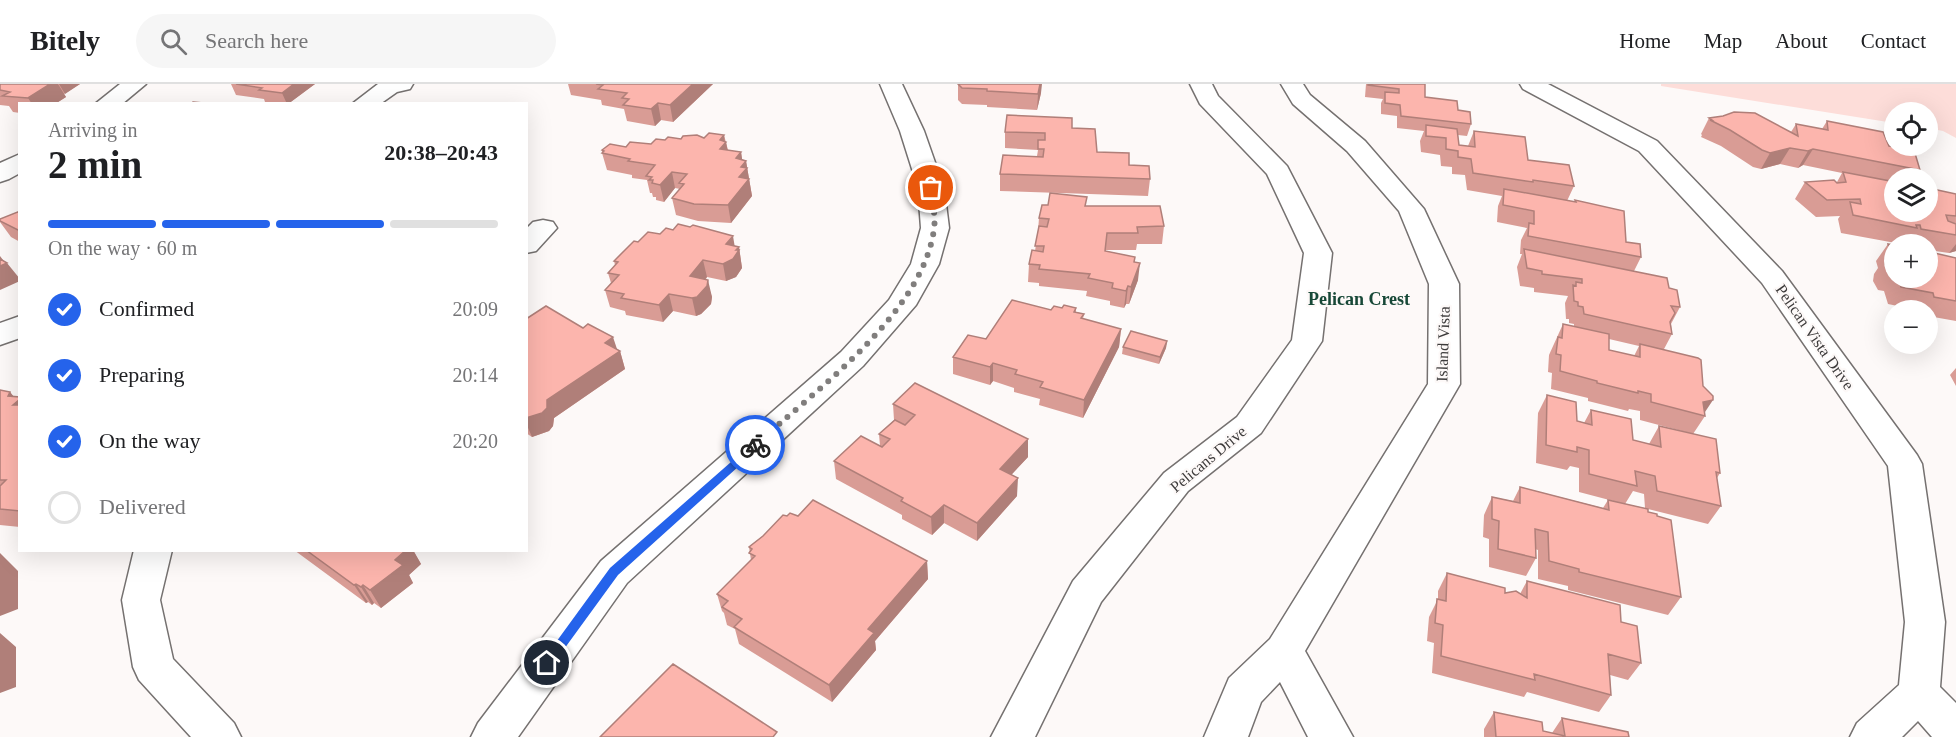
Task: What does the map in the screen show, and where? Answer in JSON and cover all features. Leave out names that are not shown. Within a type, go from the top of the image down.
[{"type":"street","points":[[109,102],[135,84]]},
{"type":"street","points":[[493,737],[614,572],[852,359],[901,305],[925,264],[935,228],[931,188],[912,131],[891,84]]},
{"type":"street","name":"Pelicans Drive","points":[[1013,737],[1087,592],[1176,482],[1249,424],[1307,341],[1318,253],[1278,171],[1208,99],[1201,84]]},
{"type":"street","name":"Island Vista","points":[[1226,737],[1244,690],[1284,651],[1444,384],[1444,284],[1410,209],[1356,146],[1301,99],[1292,84]]},
{"type":"street","name":"Pelican Vista Drive","points":[[1531,84],[1648,146],[1772,277],[1905,464],[1925,622],[1919,693]]},
{"type":"street","points":[[366,102],[394,85]]},
{"type":"street","points":[[0,174],[18,162]]},
{"type":"street","points":[[0,335],[18,327]]},
{"type":"street","points":[[153,552],[141,600],[154,667],[219,737]]},
{"type":"street","points":[[1284,651],[1331,737]]},
{"type":"street","points":[[1872,737],[1919,693],[1956,733]]},
{"type":"shaded area","points":[[1661,84],[1956,84],[1956,138],[1938,130],[1938,102],[1884,102],[1884,121],[1661,86]]},
{"type":"building","points":[[0,84],[50,84],[28,98],[2,96],[10,92],[0,90]]},
{"type":"building","points":[[236,84],[294,84],[282,93]]},
{"type":"building","points":[[596,84],[693,84],[670,105],[658,103],[651,109],[623,105],[629,99],[622,98],[627,93],[598,89],[603,85]]},
{"type":"building","points":[[958,84],[1040,84],[1038,94],[962,88]]},
{"type":"building","points":[[1368,84],[1425,84],[1425,97],[1457,101],[1458,110],[1470,112],[1471,124],[1401,116],[1400,105],[1385,103],[1385,92],[1399,93],[1399,89]]},
{"type":"building","points":[[1734,112],[1755,113],[1798,136],[1796,124],[1828,130],[1827,121],[1883,132],[1884,156],[1916,156],[1919,168],[1813,149],[1808,151],[1790,148],[1770,153],[1709,118]]},
{"type":"building","points":[[1007,115],[1072,118],[1072,128],[1095,129],[1097,152],[1129,153],[1129,165],[1149,166],[1150,179],[1000,174],[1003,155],[1043,157],[1044,149],[1038,149],[1038,140],[1045,140],[1045,133],[1005,132]]},
{"type":"building","points":[[1426,125],[1457,129],[1459,145],[1475,147],[1474,131],[1525,137],[1528,160],[1569,165],[1574,186],[1473,173],[1471,159],[1458,157],[1458,151],[1446,149],[1446,138],[1426,136]]},
{"type":"building","points":[[709,133],[724,135],[720,140],[726,142],[720,149],[741,152],[736,158],[746,161],[741,167],[747,168],[739,177],[749,179],[728,205],[694,204],[672,198],[684,184],[679,183],[687,174],[672,172],[660,185],[652,183],[653,180],[649,180],[652,177],[646,176],[655,165],[628,161],[630,159],[602,153],[604,151],[602,150],[610,144],[626,147],[630,142],[651,144],[656,139],[665,140],[668,137],[681,139],[683,136],[697,135],[704,138]]},
{"type":"building","points":[[1843,172],[1884,180],[1884,221],[1853,215],[1850,202],[1861,204],[1860,199],[1827,200],[1805,182],[1834,180],[1837,183],[1846,182]]},
{"type":"building","points":[[1504,189],[1576,202],[1575,200],[1624,211],[1626,242],[1640,244],[1641,257],[1528,236],[1529,223],[1534,224],[1534,211],[1503,205]]},
{"type":"building","points":[[1938,190],[1956,194],[1956,216],[1946,215],[1948,221],[1956,224],[1956,235],[1921,229],[1920,225],[1916,225],[1917,228],[1887,222],[1938,222]]},
{"type":"building","points":[[1050,193],[1087,197],[1085,206],[1160,206],[1164,226],[1137,227],[1138,233],[1107,233],[1105,251],[1135,257],[1134,262],[1140,263],[1131,287],[1128,286],[1126,291],[1112,288],[1113,283],[1088,278],[1090,274],[1039,269],[1040,265],[1029,264],[1032,250],[1043,252],[1044,246],[1035,246],[1039,226],[1047,227],[1049,219],[1039,218],[1042,205],[1048,205]]},
{"type":"building","points":[[18,212],[18,230],[0,221]]},
{"type":"building","points":[[678,224],[690,227],[693,225],[733,236],[726,244],[739,247],[733,259],[723,264],[703,260],[690,276],[708,280],[707,286],[697,297],[669,294],[659,305],[621,298],[624,294],[605,290],[619,275],[608,273],[618,262],[614,261],[634,241],[638,242],[648,232],[660,234],[666,228],[673,230]]},
{"type":"building","points":[[1524,249],[1667,278],[1669,288],[1677,290],[1680,307],[1671,306],[1675,313],[1670,322],[1672,334],[1584,314],[1583,307],[1578,306],[1578,302],[1574,301],[1573,285],[1576,286],[1576,282],[1582,283],[1582,279],[1542,274],[1542,271],[1527,268]]},
{"type":"building","points":[[1938,254],[1956,258],[1956,301],[1934,297],[1933,293],[1906,288],[1938,288]]},
{"type":"building","points":[[0,259],[7,263],[0,266]]},
{"type":"building","points":[[1012,300],[1051,310],[1054,306],[1062,308],[1064,305],[1076,308],[1074,312],[1084,314],[1081,318],[1121,329],[1084,400],[1040,387],[1043,382],[1015,374],[1017,370],[993,363],[990,367],[953,357],[968,335],[986,339]]},
{"type":"building","points":[[546,306],[583,328],[588,324],[613,337],[605,343],[620,351],[547,400],[547,408],[542,413],[528,417],[528,318]]},
{"type":"building","points":[[1563,324],[1609,334],[1609,350],[1640,357],[1640,344],[1698,358],[1701,360],[1703,386],[1713,396],[1713,400],[1703,402],[1705,416],[1651,402],[1651,394],[1597,383],[1597,381],[1560,371],[1561,355],[1556,354],[1558,337],[1562,338]]},
{"type":"building","points":[[1131,331],[1167,341],[1160,357],[1123,347]]},
{"type":"building","points":[[915,383],[1028,439],[1000,469],[1018,478],[977,523],[944,505],[931,517],[901,501],[903,498],[834,461],[861,436],[882,447],[890,439],[879,434],[895,420],[905,425],[915,415],[893,404]]},
{"type":"building","points":[[0,390],[10,392],[8,396],[18,397],[18,401],[13,405],[18,405],[18,511],[0,509],[0,486],[6,480],[0,480]]},
{"type":"building","points":[[1547,395],[1576,402],[1577,421],[1592,425],[1591,410],[1631,419],[1633,440],[1661,447],[1659,426],[1716,439],[1720,473],[1716,472],[1721,506],[1657,491],[1655,476],[1635,471],[1637,486],[1589,474],[1589,450],[1577,447],[1577,452],[1546,445]]},
{"type":"building","points":[[1520,487],[1609,510],[1608,500],[1648,509],[1648,512],[1671,520],[1681,597],[1579,572],[1579,569],[1549,561],[1548,532],[1535,529],[1536,558],[1498,549],[1499,521],[1492,519],[1492,497],[1520,503]]},
{"type":"building","points":[[813,500],[927,561],[868,629],[874,633],[829,685],[734,627],[742,619],[722,607],[728,601],[717,594],[755,556],[749,553],[752,549],[749,547],[783,515],[787,516],[790,513],[798,516]]},
{"type":"building","points":[[309,552],[404,552],[395,560],[403,565],[370,590],[363,585],[361,587],[354,585]]},
{"type":"building","points":[[1447,573],[1505,588],[1505,593],[1516,591],[1527,598],[1527,581],[1620,605],[1621,622],[1637,626],[1641,663],[1608,654],[1611,695],[1534,674],[1535,680],[1441,656],[1443,625],[1435,623],[1437,599],[1446,601]]},
{"type":"building","points":[[673,664],[777,732],[773,737],[600,737]]},
{"type":"building","points":[[1494,712],[1542,722],[1543,731],[1565,736],[1562,718],[1628,732],[1629,737],[1496,737]]},
{"type":"way so far","points":[[755,445],[852,359],[901,305],[925,264],[935,228],[931,188]]},
{"type":"district","name":"Pelican Crest","points":[[1359,299]]},
{"type":"route","points":[[547,663],[614,572],[755,445]]}]
